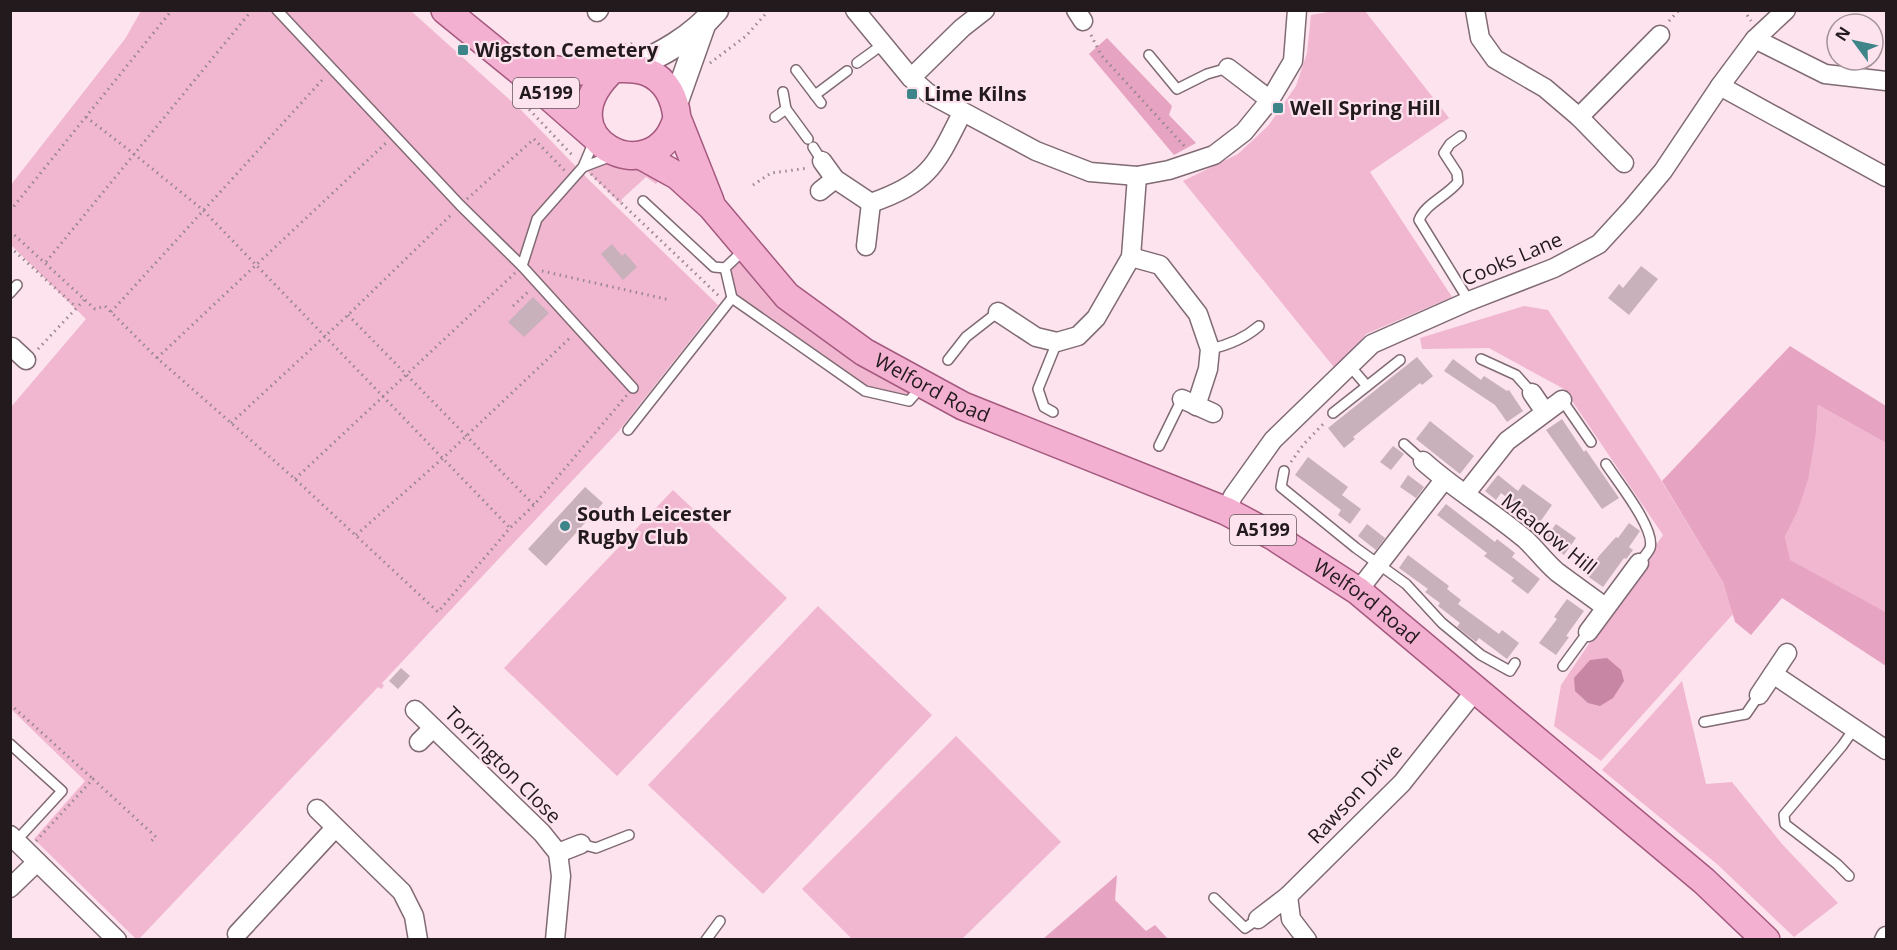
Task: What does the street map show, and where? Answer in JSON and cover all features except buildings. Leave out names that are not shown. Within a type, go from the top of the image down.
[{"type":"main road","name":"A5199","points":[[445,10],[594,137]]},
{"type":"main road","name":"A5199","points":[[497,53],[536,68],[581,72],[620,61]]},
{"type":"main road","points":[[620,61],[647,72],[668,87],[676,111],[673,131],[662,146],[631,155],[594,137],[589,124],[589,104],[593,92],[620,61]]},
{"type":"main road","name":"Welford Road","points":[[676,111],[712,207]]},
{"type":"main road","name":"Welford Road","points":[[631,155],[678,176],[712,207],[787,296],[864,352],[963,406],[1226,511],[1273,536],[1358,591],[1704,881],[1766,939]]},
{"type":"street","points":[[911,78],[962,28],[985,10]]},
{"type":"street","points":[[857,11],[882,45],[911,78],[928,93],[1036,151],[1090,172],[1137,176],[1169,170],[1214,155],[1244,132],[1270,100],[1293,61],[1297,10]]},
{"type":"street","points":[[1475,10],[1480,38],[1487,51],[1496,59],[1545,88],[1579,117],[1624,163]]},
{"type":"street","name":"Cooks Lane","points":[[1226,511],[1233,496],[1273,440],[1372,344],[1469,301],[1554,268],[1599,244],[1663,171],[1720,86],[1755,39],[1786,10]]},
{"type":"street","points":[[620,61],[669,50],[710,18]]},
{"type":"street","points":[[676,111],[710,18]]},
{"type":"street","points":[[1579,117],[1660,35]]},
{"type":"street","points":[[1755,39],[1825,74],[1887,81]]},
{"type":"street","points":[[1228,68],[1270,100]]},
{"type":"street","points":[[1720,86],[1887,177]]},
{"type":"street","points":[[871,203],[894,195],[921,179],[940,157],[962,113]]},
{"type":"street","points":[[815,149],[835,179],[871,203]]},
{"type":"street","points":[[998,312],[1036,338],[1058,342],[1078,336],[1096,318],[1131,257],[1137,176]]},
{"type":"street","points":[[820,191],[835,179]]},
{"type":"street","points":[[866,246],[871,203]]},
{"type":"street","points":[[1131,257],[1160,266],[1198,314],[1210,350],[1208,369],[1197,406]]},
{"type":"street","points":[[11,347],[26,360]]},
{"type":"street","points":[[1532,393],[1545,412]]},
{"type":"street","points":[[1466,493],[1507,441],[1562,400]]},
{"type":"street","name":"Meadow Hill","points":[[1423,461],[1444,480],[1466,493],[1526,540],[1557,572],[1605,607]]},
{"type":"street","points":[[1358,591],[1444,480]]},
{"type":"street","points":[[1588,632],[1639,563]]},
{"type":"street","points":[[1759,695],[1787,653]]},
{"type":"street","points":[[1773,674],[1887,750]]},
{"type":"street","name":"Rawson Drive","points":[[1258,919],[1288,896],[1401,783],[1476,691]]},
{"type":"street","name":"Torrington Close","points":[[415,710],[542,833],[558,853],[561,876],[555,939]]},
{"type":"street","points":[[419,742],[433,728]]},
{"type":"street","points":[[317,809],[402,892],[414,916],[418,939]]},
{"type":"street","points":[[237,934],[335,828]]},
{"type":"street","name":"Torrington Close","points":[[558,853],[581,844]]},
{"type":"street","points":[[10,888],[23,847],[117,939]]},
{"type":"street","points":[[1288,896],[1291,919],[1306,939]]},
{"type":"street","points":[[1884,939],[1887,936]]},
{"type":"lane","points":[[277,10],[393,135],[522,266],[633,388]]},
{"type":"lane","points":[[857,63],[882,45]]},
{"type":"lane","points":[[1149,55],[1177,89],[1208,74],[1228,68]]},
{"type":"lane","points":[[796,70],[821,103]]},
{"type":"lane","points":[[815,95],[847,70]]},
{"type":"lane","points":[[783,92],[786,109],[815,149]]},
{"type":"lane","points":[[775,117],[786,109]]},
{"type":"lane","points":[[1461,136],[1450,144],[1444,153],[1457,173],[1458,182],[1454,188],[1421,213],[1419,220],[1469,301]]},
{"type":"lane","points":[[522,266],[537,219],[583,166],[594,137]]},
{"type":"lane","points":[[583,166],[631,155]]},
{"type":"lane","points":[[643,201],[714,267],[725,268],[746,249]]},
{"type":"lane","points":[[628,430],[730,301],[725,268]]},
{"type":"lane","points":[[730,301],[866,391],[909,400],[924,385]]},
{"type":"lane","points":[[948,360],[966,337],[998,312]]},
{"type":"lane","points":[[1210,350],[1247,337],[1259,326]]},
{"type":"lane","points":[[1053,412],[1044,407],[1038,389],[1058,342]]},
{"type":"lane","points":[[1481,359],[1516,375],[1532,393]]},
{"type":"lane","points":[[1333,413],[1400,360]]},
{"type":"lane","points":[[1348,365],[1367,386]]},
{"type":"lane","points":[[1562,400],[1591,442]]},
{"type":"lane","points":[[1159,446],[1197,406]]},
{"type":"lane","points":[[1404,444],[1423,461]]},
{"type":"lane","points":[[1606,465],[1646,525],[1651,537],[1650,549],[1639,563]]},
{"type":"lane","points":[[1284,471],[1281,487],[1356,548],[1380,564]]},
{"type":"lane","name":"Welford Road","points":[[1380,564],[1406,585],[1442,623],[1481,655],[1510,670],[1515,663]]},
{"type":"lane","points":[[1563,666],[1588,632]]},
{"type":"lane","points":[[1704,722],[1746,714],[1759,695]]},
{"type":"lane","points":[[1849,876],[1785,824],[1784,815],[1854,729]]},
{"type":"lane","points":[[10,744],[62,791],[23,847]]},
{"type":"lane","points":[[581,844],[596,848],[629,835]]},
{"type":"lane","points":[[1214,898],[1245,928],[1258,919]]},
{"type":"lane","points":[[706,939],[720,921]]},
{"type":"path","points":[[10,211],[172,10]]},
{"type":"path","points":[[46,262],[252,10]]},
{"type":"path","points":[[1079,16],[1101,54],[1197,160]]},
{"type":"path","points":[[620,61],[644,41]]},
{"type":"path","points":[[111,312],[332,70]]},
{"type":"path","points":[[521,98],[526,107],[621,204],[730,301]]},
{"type":"path","points":[[86,117],[203,210],[510,528]]},
{"type":"path","points":[[157,358],[393,135]]},
{"type":"path","points":[[231,423],[348,315],[460,205],[534,139],[573,179]]},
{"type":"path","points":[[753,185],[771,173],[807,169],[815,149]]},
{"type":"path","points":[[621,204],[622,199]]},
{"type":"path","points":[[10,231],[95,309],[105,306],[157,358],[295,479],[438,612],[510,528],[534,505],[633,388]]},
{"type":"path","points":[[10,247],[76,308]]},
{"type":"path","points":[[295,479],[522,266],[670,300]]},
{"type":"path","points":[[513,306],[536,283]]},
{"type":"path","points":[[26,360],[84,300]]},
{"type":"path","points":[[348,315],[534,505]]},
{"type":"path","points":[[356,535],[442,459],[578,330]]},
{"type":"path","points":[[1284,471],[1303,445],[1333,413]]},
{"type":"path","points":[[10,704],[156,837],[151,841]]},
{"type":"path","points":[[23,847],[93,779]]},
{"type":"shaded area","points":[[141,11],[411,11],[520,109],[590,181],[718,305],[618,432],[382,683],[384,686],[381,689],[378,687],[139,939],[136,939],[34,839],[85,781],[11,709],[11,407],[86,319],[11,245],[10,186],[125,39]]},
{"type":"shaded area","points":[[1334,11],[1365,11],[1449,118],[1370,172],[1452,297],[1366,334],[1337,371],[1183,181],[1238,154],[1268,126],[1296,86],[1307,53],[1311,15]]},
{"type":"shaded area","points":[[1107,38],[1172,106],[1169,115],[1196,143],[1174,155],[1089,54]]},
{"type":"shaded area","points":[[620,153],[667,169],[656,184],[646,177],[622,199],[621,204],[583,167]]},
{"type":"shaded area","points":[[746,249],[924,385],[909,401],[865,391],[732,298],[725,268]]},
{"type":"shaded area","points":[[1524,306],[1548,310],[1656,472],[1723,582],[1733,614],[1601,761],[1554,726],[1561,685],[1663,535],[1564,389],[1489,348],[1422,349],[1420,338]]},
{"type":"shaded area","points":[[1790,346],[1886,406],[1886,443],[1818,405],[1808,480],[1796,515],[1785,537],[1790,560],[1886,612],[1886,666],[1782,598],[1751,635],[1735,622],[1723,582],[1662,481]]},
{"type":"shaded area","points":[[1818,405],[1886,443],[1886,612],[1789,560],[1785,537],[1796,515],[1816,433]]},
{"type":"shaded area","points":[[673,490],[787,598],[617,776],[504,668]]},
{"type":"shaded area","points":[[818,606],[932,715],[763,894],[648,785]]},
{"type":"shaded area","points":[[1607,658],[1621,670],[1624,681],[1613,698],[1600,706],[1588,703],[1575,691],[1574,678],[1590,660]]},
{"type":"shaded area","points":[[1682,681],[1706,784],[1732,782],[1782,844],[1838,903],[1794,937],[1717,864],[1602,770]]},
{"type":"shaded area","points":[[956,736],[1061,842],[962,939],[852,939],[802,889]]},
{"type":"shaded area","points":[[1117,875],[1115,900],[1146,931],[1155,925],[1168,939],[1043,939]]},
{"type":"place","name":"Wigston Cemetery","points":[[463,50]]},
{"type":"place","name":"Lime Kilns","points":[[912,94]]},
{"type":"place","name":"Well Spring Hill","points":[[1278,108]]},
{"type":"place","name":"South Leicester Rugby Club","points":[[565,526]]}]
